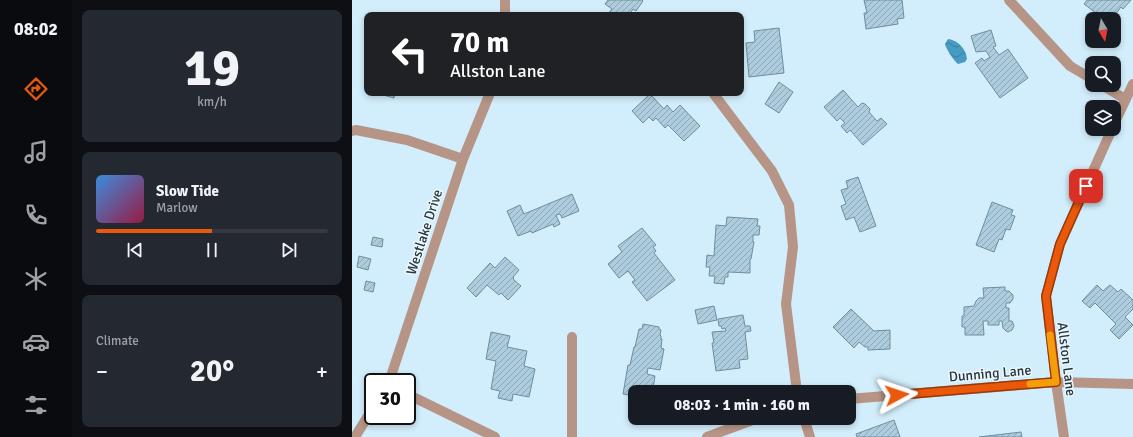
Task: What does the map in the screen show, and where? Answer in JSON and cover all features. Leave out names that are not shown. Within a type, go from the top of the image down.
[{"type":"street","points":[[505,0],[505,12]]},
{"type":"street","points":[[1009,0],[1070,66],[1085,75]]},
{"type":"street","points":[[1121,108],[1133,84]]},
{"type":"street","points":[[1114,92],[1125,99]]},
{"type":"street","name":"Westlake Drive","points":[[392,373],[464,158],[489,96]]},
{"type":"street","points":[[715,96],[772,171],[789,205],[794,247],[786,304],[796,385]]},
{"type":"street","points":[[352,131],[356,130],[407,140],[464,158]]},
{"type":"street","name":"Allston Lane","points":[[1064,437],[1046,296],[1060,244],[1109,136]]},
{"type":"street","points":[[572,337],[572,437]]},
{"type":"street","name":"Dunning Lane","points":[[856,398],[1056,382],[1133,384]]},
{"type":"street","points":[[416,398],[495,437]]},
{"type":"street","points":[[355,437],[364,422]]},
{"type":"street","points":[[707,437],[739,425]]},
{"type":"street","points":[[806,425],[810,437]]},
{"type":"water","points":[[948,39],[958,43],[963,49],[967,59],[965,62],[958,64],[952,58],[945,44]]},
{"type":"building","points":[[608,0],[643,1],[636,11],[633,9],[631,12],[610,12],[612,9],[605,4]]},
{"type":"building","points":[[864,0],[902,0],[904,18],[897,19],[898,24],[866,29],[864,13],[867,13]]},
{"type":"building","points":[[1087,0],[1131,0],[1123,9],[1121,7],[1117,12],[1095,12],[1084,4]]},
{"type":"building","points":[[779,28],[784,73],[749,77],[746,43],[755,42],[754,31]]},
{"type":"building","points":[[991,30],[996,46],[993,47],[999,55],[1008,49],[1028,78],[1000,98],[975,63],[982,58],[984,61],[990,57],[986,51],[976,52],[971,36]]},
{"type":"building","points":[[779,82],[793,92],[779,113],[765,104]]},
{"type":"building","points":[[843,90],[858,107],[862,103],[865,104],[870,109],[869,112],[877,121],[881,118],[887,124],[863,145],[850,130],[847,133],[841,126],[845,123],[840,118],[837,121],[824,107]]},
{"type":"building","points":[[648,96],[652,96],[664,109],[667,105],[673,112],[680,105],[700,126],[684,141],[668,125],[665,128],[656,118],[653,121],[649,117],[643,123],[632,111]]},
{"type":"building","points":[[858,177],[876,226],[860,232],[854,217],[846,220],[841,206],[846,204],[841,190],[848,188],[846,181]]},
{"type":"building","points":[[572,194],[579,211],[562,218],[560,214],[556,215],[560,224],[554,227],[553,224],[532,233],[531,231],[518,236],[507,211],[520,205],[524,214]]},
{"type":"building","points":[[992,202],[1013,210],[1011,215],[1015,216],[1010,230],[1006,229],[1002,240],[999,239],[994,252],[976,245]]},
{"type":"building","points":[[727,217],[758,219],[757,226],[760,226],[759,235],[753,235],[754,242],[750,259],[750,273],[728,272],[728,277],[725,277],[724,284],[714,283],[715,276],[709,276],[710,267],[706,267],[707,255],[714,256],[716,225],[726,226]]},
{"type":"building","points":[[642,228],[656,245],[653,247],[656,251],[654,253],[675,280],[647,301],[632,282],[635,280],[628,271],[619,278],[608,264],[622,252],[618,246]]},
{"type":"building","points":[[373,237],[383,239],[382,247],[371,245]]},
{"type":"building","points":[[359,256],[371,259],[368,270],[357,267]]},
{"type":"building","points":[[505,257],[519,270],[513,279],[521,286],[508,300],[501,293],[499,295],[487,285],[476,297],[467,288],[490,263],[495,268]]},
{"type":"building","points":[[366,281],[375,283],[373,292],[364,290]]},
{"type":"building","points":[[1097,285],[1103,291],[1110,285],[1118,292],[1121,289],[1133,300],[1133,309],[1125,317],[1133,325],[1119,339],[1110,330],[1116,324],[1095,303],[1090,308],[1082,301]]},
{"type":"building","points":[[1005,287],[1005,291],[1009,291],[1013,295],[1013,299],[1010,303],[1006,303],[1006,308],[1009,308],[1009,321],[1012,321],[1014,326],[1012,330],[1008,332],[1006,331],[1003,328],[1002,321],[999,321],[999,325],[988,325],[988,321],[983,321],[984,335],[965,335],[965,327],[962,327],[964,307],[974,306],[979,298],[984,298],[983,288]]},
{"type":"building","points":[[714,306],[717,320],[698,324],[695,310]]},
{"type":"building","points":[[851,309],[874,331],[890,330],[890,349],[868,350],[868,347],[865,347],[859,342],[854,348],[833,327]]},
{"type":"building","points":[[743,315],[745,326],[750,326],[751,331],[745,332],[748,359],[739,360],[740,368],[716,371],[712,332],[726,331],[725,328],[722,329],[721,326],[719,326],[718,319]]},
{"type":"building","points":[[643,324],[659,327],[661,330],[661,348],[664,349],[660,370],[648,368],[647,374],[655,376],[654,385],[628,385],[628,395],[623,394],[628,365],[630,365],[639,329],[642,329]]},
{"type":"building","points":[[491,332],[510,336],[507,347],[527,351],[524,366],[535,369],[529,397],[513,394],[512,401],[498,398],[500,391],[491,389],[496,361],[486,359]]},
{"type":"building","points":[[894,420],[900,437],[857,437],[856,434]]},
{"type":"building","points":[[1021,432],[1022,437],[979,437]]},
{"type":"slow traffic","points":[[1030,384],[1056,382],[1050,335]]},
{"type":"route","points":[[897,395],[1056,382],[1046,296],[1060,244],[1086,186]]}]
